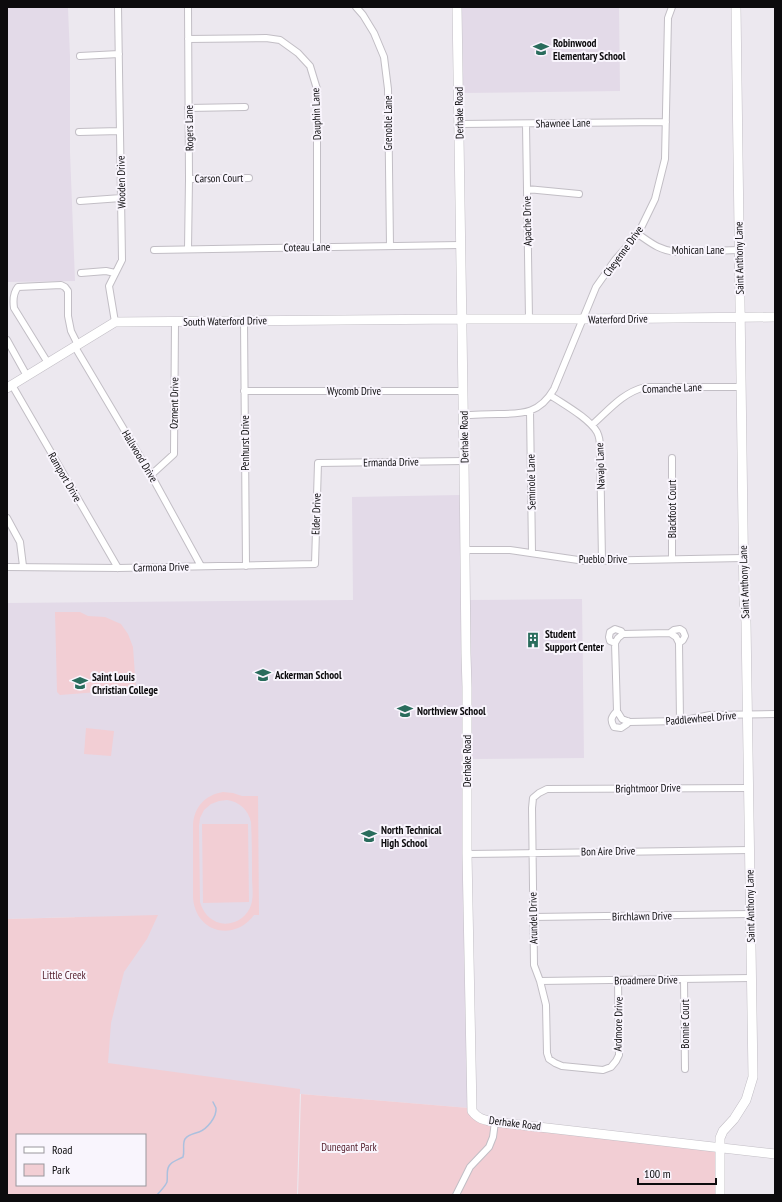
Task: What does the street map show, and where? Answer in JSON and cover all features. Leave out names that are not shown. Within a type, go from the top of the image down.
[{"type":"street","name":"Wooden Drive","points":[[115,322],[109,286],[122,260],[118,7]]},
{"type":"street","name":"Rogers Lane","points":[[188,7],[188,249]]},
{"type":"street","name":"Grenoble Lane","points":[[356,7],[363,15],[374,33],[384,57],[388,89],[390,246]]},
{"type":"street","name":"Derhake Road","points":[[457,7],[460,124],[464,550],[468,687],[467,854],[472,1111],[481,1119],[495,1122],[775,1154]]},
{"type":"street","name":"Cheyenne Drive","points":[[463,415],[518,414],[530,411],[545,402],[554,389],[596,287],[615,260],[638,234],[655,199],[665,160],[668,18],[672,7]]},
{"type":"street","name":"Saint Anthony Lane","points":[[720,1195],[720,1138],[723,1131],[734,1120],[746,1100],[753,1077],[746,622],[743,558],[736,7]]},
{"type":"street","name":"Dauphin Lane","points":[[188,39],[266,38],[280,40],[298,53],[310,66],[317,89],[317,247]]},
{"type":"street","points":[[80,56],[119,54]]},
{"type":"street","points":[[188,108],[245,107]]},
{"type":"street","name":"Shawnee Lane","points":[[460,124],[666,122]]},
{"type":"street","name":"Apache Drive","points":[[526,124],[529,319]]},
{"type":"street","points":[[79,132],[120,131]]},
{"type":"street","name":"Carson Court","points":[[189,179],[249,178]]},
{"type":"street","points":[[527,189],[579,194]]},
{"type":"street","points":[[80,201],[121,198]]},
{"type":"street","name":"Mohican Lane","points":[[638,234],[661,249],[667,251],[739,250]]},
{"type":"street","name":"Coteau Lane","points":[[154,250],[460,245]]},
{"type":"street","points":[[81,273],[106,271],[115,273]]},
{"type":"street","name":"Hallwood Drive","points":[[48,363],[14,308],[13,301],[18,287],[61,285],[68,291],[68,316],[76,346],[151,475],[201,566]]},
{"type":"street","name":"Waterford Drive","points":[[462,318],[584,319],[775,317]]},
{"type":"street","name":"South Waterford Drive","points":[[115,322],[462,318]]},
{"type":"street","name":"Penhurst Drive","points":[[244,321],[246,566]]},
{"type":"street","points":[[9,387],[115,322]]},
{"type":"street","name":"Ozment Drive","points":[[151,475],[174,454],[175,322]]},
{"type":"street","points":[[7,340],[27,376]]},
{"type":"street","name":"Comanche Lane","points":[[592,425],[626,395],[634,390],[645,387],[741,386]]},
{"type":"street","name":"Ramport Drive","points":[[9,387],[118,568]]},
{"type":"street","name":"Wycomb Drive","points":[[244,391],[463,391]]},
{"type":"street","points":[[550,396],[592,425]]},
{"type":"street","name":"Seminole Lane","points":[[530,411],[532,552]]},
{"type":"street","name":"Navajo Lane","points":[[592,425],[597,432],[600,447],[602,560]]},
{"type":"street","name":"Blackfoot Court","points":[[672,458],[672,559]]},
{"type":"street","name":"Ermanda Drive","points":[[318,463],[464,461]]},
{"type":"street","name":"Elder Drive","points":[[315,564],[318,463]]},
{"type":"street","points":[[7,518],[20,542],[23,566]]},
{"type":"street","name":"Pueblo Drive","points":[[464,550],[510,550],[532,552],[584,561],[743,558]]},
{"type":"street","name":"Carmona Drive","points":[[7,567],[118,568],[315,564]]},
{"type":"street","points":[[615,643],[610,641],[610,632],[615,629],[621,631],[623,634]]},
{"type":"street","points":[[625,720],[617,711],[615,643],[618,638],[623,634],[670,633],[674,630],[680,629],[684,631],[685,636],[679,643]]},
{"type":"street","points":[[670,633],[676,637],[679,643],[680,720]]},
{"type":"street","name":"Paddlewheel Drive","points":[[617,711],[612,716],[611,721],[614,727],[621,728],[626,724],[625,720],[680,720],[710,715],[775,714]]},
{"type":"street","name":"Brightmoor Drive","points":[[547,790],[749,788]]},
{"type":"street","name":"Arundel Drive","points":[[547,790],[539,792],[534,798],[532,808],[534,965],[546,1005],[547,1053]]},
{"type":"street","name":"Bon Aire Drive","points":[[467,854],[750,850]]},
{"type":"street","name":"Birchlawn Drive","points":[[533,917],[750,914]]},
{"type":"street","name":"Broadmere Drive","points":[[540,981],[751,978]]},
{"type":"street","name":"Bonnie Court","points":[[684,979],[685,1068]]},
{"type":"street","name":"Ardmore Drive","points":[[547,1053],[549,1058],[562,1066],[603,1070],[611,1067],[619,1055],[618,980]]},
{"type":"street","points":[[456,1195],[470,1167],[489,1147],[494,1137],[495,1122]]},
{"type":"shaded area","points":[[7,7],[68,8],[70,57],[70,152],[75,281],[7,282]]},
{"type":"shaded area","name":"Robinwood Elementary School","points":[[462,7],[619,7],[620,91],[463,93]]},
{"type":"shaded area","points":[[460,495],[469,1108],[301,1094],[94,1068],[75,917],[7,919],[7,603],[353,600],[352,497]]},
{"type":"shaded area","points":[[582,599],[584,758],[470,759],[468,600]]},
{"type":"green space","points":[[55,612],[80,612],[88,616],[105,617],[121,624],[128,634],[133,647],[136,689],[60,695],[57,692]]},
{"type":"green space","points":[[86,728],[114,731],[111,756],[84,754]]},
{"type":"green space","points":[[223,792],[242,796],[258,796],[259,915],[254,915],[246,923],[236,929],[227,931],[217,930],[208,926],[201,919],[196,910],[193,898],[194,819],[198,807],[206,799]],"holes":[[[219,801],[232,801],[246,810],[251,822],[253,895],[251,905],[246,914],[239,920],[225,924],[216,922],[210,918],[200,902],[199,826],[200,818],[204,810],[211,804]]]},
{"type":"green space","points":[[202,824],[248,824],[249,902],[203,903]]},
{"type":"green space","name":"Little Creek","points":[[158,915],[147,939],[124,972],[111,1023],[108,1063],[300,1089],[297,1195],[7,1195],[7,919]]},
{"type":"green space","name":"Dunegant Park","points":[[301,1094],[469,1108],[472,1117],[712,1149],[717,1152],[717,1195],[298,1195]]},
{"type":"waterway","points":[[157,1195],[167,1182],[167,1172],[170,1164],[183,1157],[185,1139],[205,1128],[213,1119],[216,1111],[213,1102]]},
{"type":"place","name":"Robinwood Elementary School","points":[[541,49]]},
{"type":"place","name":"Student Support Center","points":[[533,640]]},
{"type":"place","name":"Ackerman School","points":[[263,675]]},
{"type":"place","name":"Saint Louis Christian College","points":[[80,683]]},
{"type":"place","name":"Northview School","points":[[405,711]]},
{"type":"place","name":"North Technical High School","points":[[369,836]]}]
